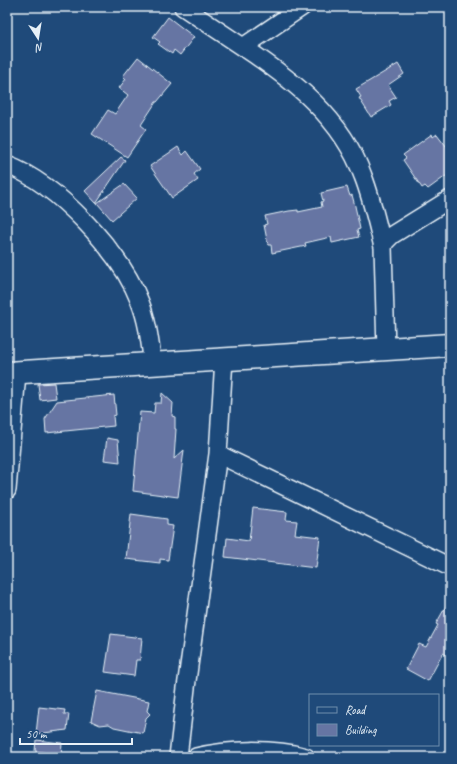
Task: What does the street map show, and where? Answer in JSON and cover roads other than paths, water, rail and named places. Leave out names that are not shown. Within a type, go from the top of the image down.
[{"type":"street","points":[[183,7],[289,80],[319,106],[343,136],[363,176],[383,247],[386,349]]},
{"type":"street","points":[[243,47],[302,7]]},
{"type":"street","points":[[7,165],[20,170],[50,189],[81,217],[110,250],[140,301],[147,323],[153,365]]},
{"type":"street","points":[[383,247],[385,242],[392,235],[450,199]]},
{"type":"street","points":[[7,490],[12,373],[450,345]]},
{"type":"street","points":[[178,757],[218,454],[224,359]]},
{"type":"street","points":[[218,454],[450,567]]},
{"type":"street","points":[[196,757],[209,754],[264,751],[293,753],[306,757]]}]
